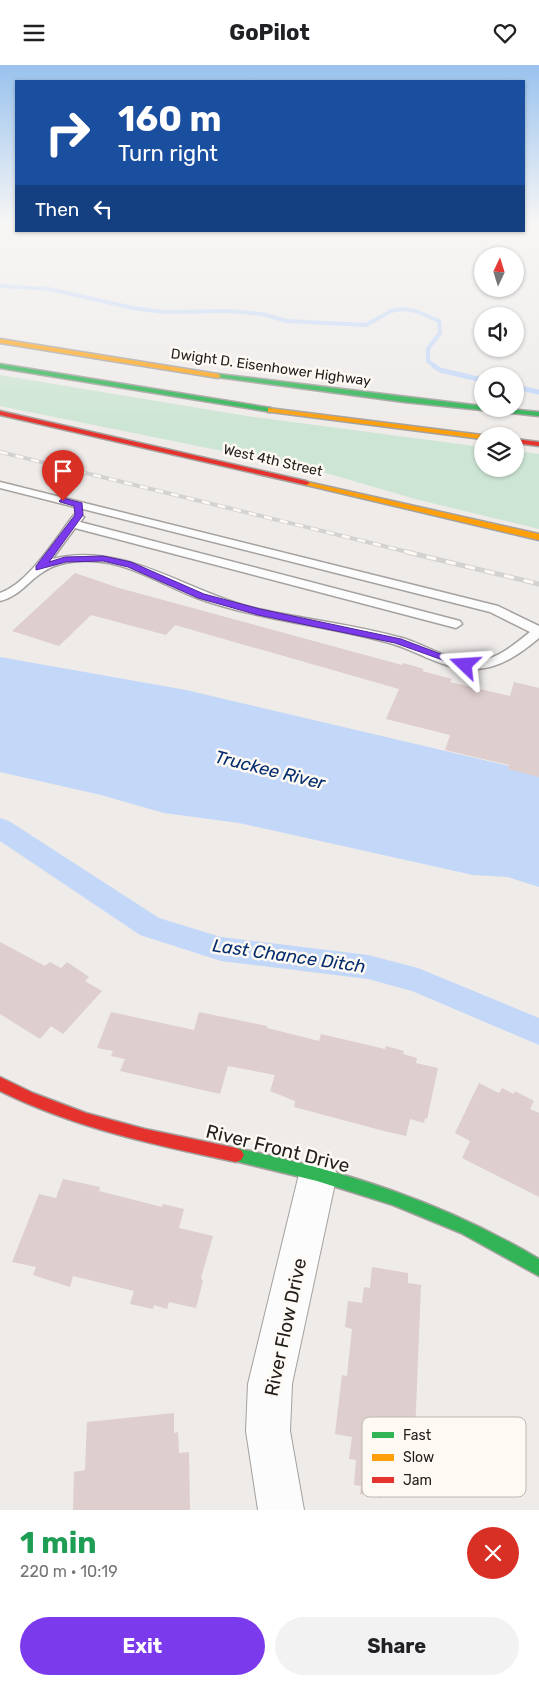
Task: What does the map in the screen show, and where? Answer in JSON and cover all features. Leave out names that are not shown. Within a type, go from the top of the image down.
[{"type":"main road","name":"Dwight D. Eisenhower Highway","points":[[0,341],[261,382],[539,415]]},
{"type":"main road","points":[[0,366],[189,398],[394,427],[474,436]]},
{"type":"main road","name":"West 4th Street","points":[[0,413],[539,537]]},
{"type":"main road","points":[[524,442],[539,444]]},
{"type":"main road","name":"River Front Drive","points":[[0,1084],[16,1093],[82,1120],[318,1174],[459,1221],[539,1268]]},
{"type":"street","name":"River Flow Drive","points":[[281,1510],[268,1431],[270,1384],[318,1174]]},
{"type":"lane","points":[[0,485],[494,609],[507,613],[524,625],[539,631],[511,654],[494,661],[465,665],[398,641],[258,612],[201,596],[131,565],[103,559],[65,559],[40,568]]},
{"type":"lane","points":[[0,597],[11,595],[40,568],[79,515],[79,504]]},
{"type":"lane","points":[[73,524],[456,623]]},
{"type":"green space","points":[[0,375],[247,416],[474,446],[474,477],[524,477],[524,452],[539,454],[539,529],[415,499],[316,470],[0,406]]},
{"type":"water","name":"Truckee River","points":[[0,657],[186,690],[539,773],[539,887],[508,877],[473,875],[239,823],[164,813],[101,795],[0,772]]},
{"type":"building","points":[[75,573],[119,588],[402,665],[403,663],[424,669],[422,671],[452,679],[450,682],[510,696],[514,682],[539,688],[539,777],[508,769],[509,765],[445,750],[450,735],[386,719],[399,689],[175,625],[166,635],[91,615],[59,646],[12,631]]},
{"type":"building","points":[[0,942],[45,966],[50,962],[61,968],[67,962],[89,977],[85,981],[102,991],[63,1034],[51,1026],[40,1039],[0,1014]]},
{"type":"building","points":[[111,1012],[194,1030],[199,1012],[267,1026],[267,1028],[319,1041],[321,1034],[385,1049],[386,1046],[404,1051],[403,1054],[417,1058],[416,1063],[438,1068],[427,1119],[425,1118],[424,1123],[410,1119],[406,1136],[384,1131],[294,1107],[295,1101],[270,1091],[275,1075],[228,1066],[220,1094],[120,1071],[125,1059],[111,1056],[113,1051],[97,1048]]},
{"type":"building","points":[[479,1083],[499,1093],[502,1088],[514,1094],[515,1091],[534,1101],[530,1109],[539,1113],[539,1197],[462,1158],[470,1141],[455,1133]]},
{"type":"building","points":[[63,1179],[100,1187],[99,1191],[162,1207],[163,1204],[184,1209],[179,1228],[213,1236],[201,1278],[203,1281],[196,1308],[169,1302],[167,1309],[154,1305],[153,1309],[130,1304],[134,1291],[73,1276],[70,1287],[33,1275],[36,1267],[12,1262],[39,1194],[56,1198]]},
{"type":"building","points":[[372,1267],[408,1273],[408,1283],[421,1285],[416,1417],[362,1417],[362,1494],[360,1494],[361,1486],[354,1485],[356,1460],[349,1459],[352,1437],[335,1434],[342,1375],[347,1376],[352,1329],[345,1327],[348,1301],[362,1303],[364,1287],[370,1288]]},
{"type":"building","points":[[174,1413],[174,1433],[178,1432],[179,1453],[189,1452],[190,1510],[73,1510],[74,1472],[85,1470],[87,1422]]},
{"type":"waterway","points":[[55,290],[133,308],[164,312],[231,311],[262,314],[287,321],[366,325],[391,311],[403,309],[416,311],[439,321],[440,333],[428,349],[428,361],[436,367]]},
{"type":"waterway","points":[[434,366],[440,370],[474,378]]},
{"type":"waterway","points":[[524,389],[539,392]]},
{"type":"waterway","name":"Last Chance Ditch","points":[[0,828],[150,927],[221,949],[368,967],[418,980],[539,1032]]},
{"type":"railway","points":[[0,452],[412,553]]},
{"type":"railway","points":[[407,552],[539,584]]},
{"type":"traffic: fast","points":[[0,366],[271,410]]},
{"type":"traffic: fast","points":[[218,376],[404,400],[539,414]]},
{"type":"traffic: fast","points":[[236,1155],[317,1174],[393,1197],[467,1228],[539,1268]]},
{"type":"traffic: slow","points":[[0,341],[218,376]]},
{"type":"traffic: slow","points":[[271,410],[474,436]]},
{"type":"traffic: slow","points":[[306,483],[539,537]]},
{"type":"traffic: jam","points":[[0,413],[306,483]]},
{"type":"traffic: jam","points":[[524,442],[539,444]]},
{"type":"traffic: jam","points":[[0,1084],[28,1098],[86,1120],[145,1136],[236,1155]]},
{"type":"route","points":[[63,501],[79,504],[79,515],[40,568],[65,559],[89,557],[131,565],[201,596],[258,612],[398,641],[465,665]]}]
